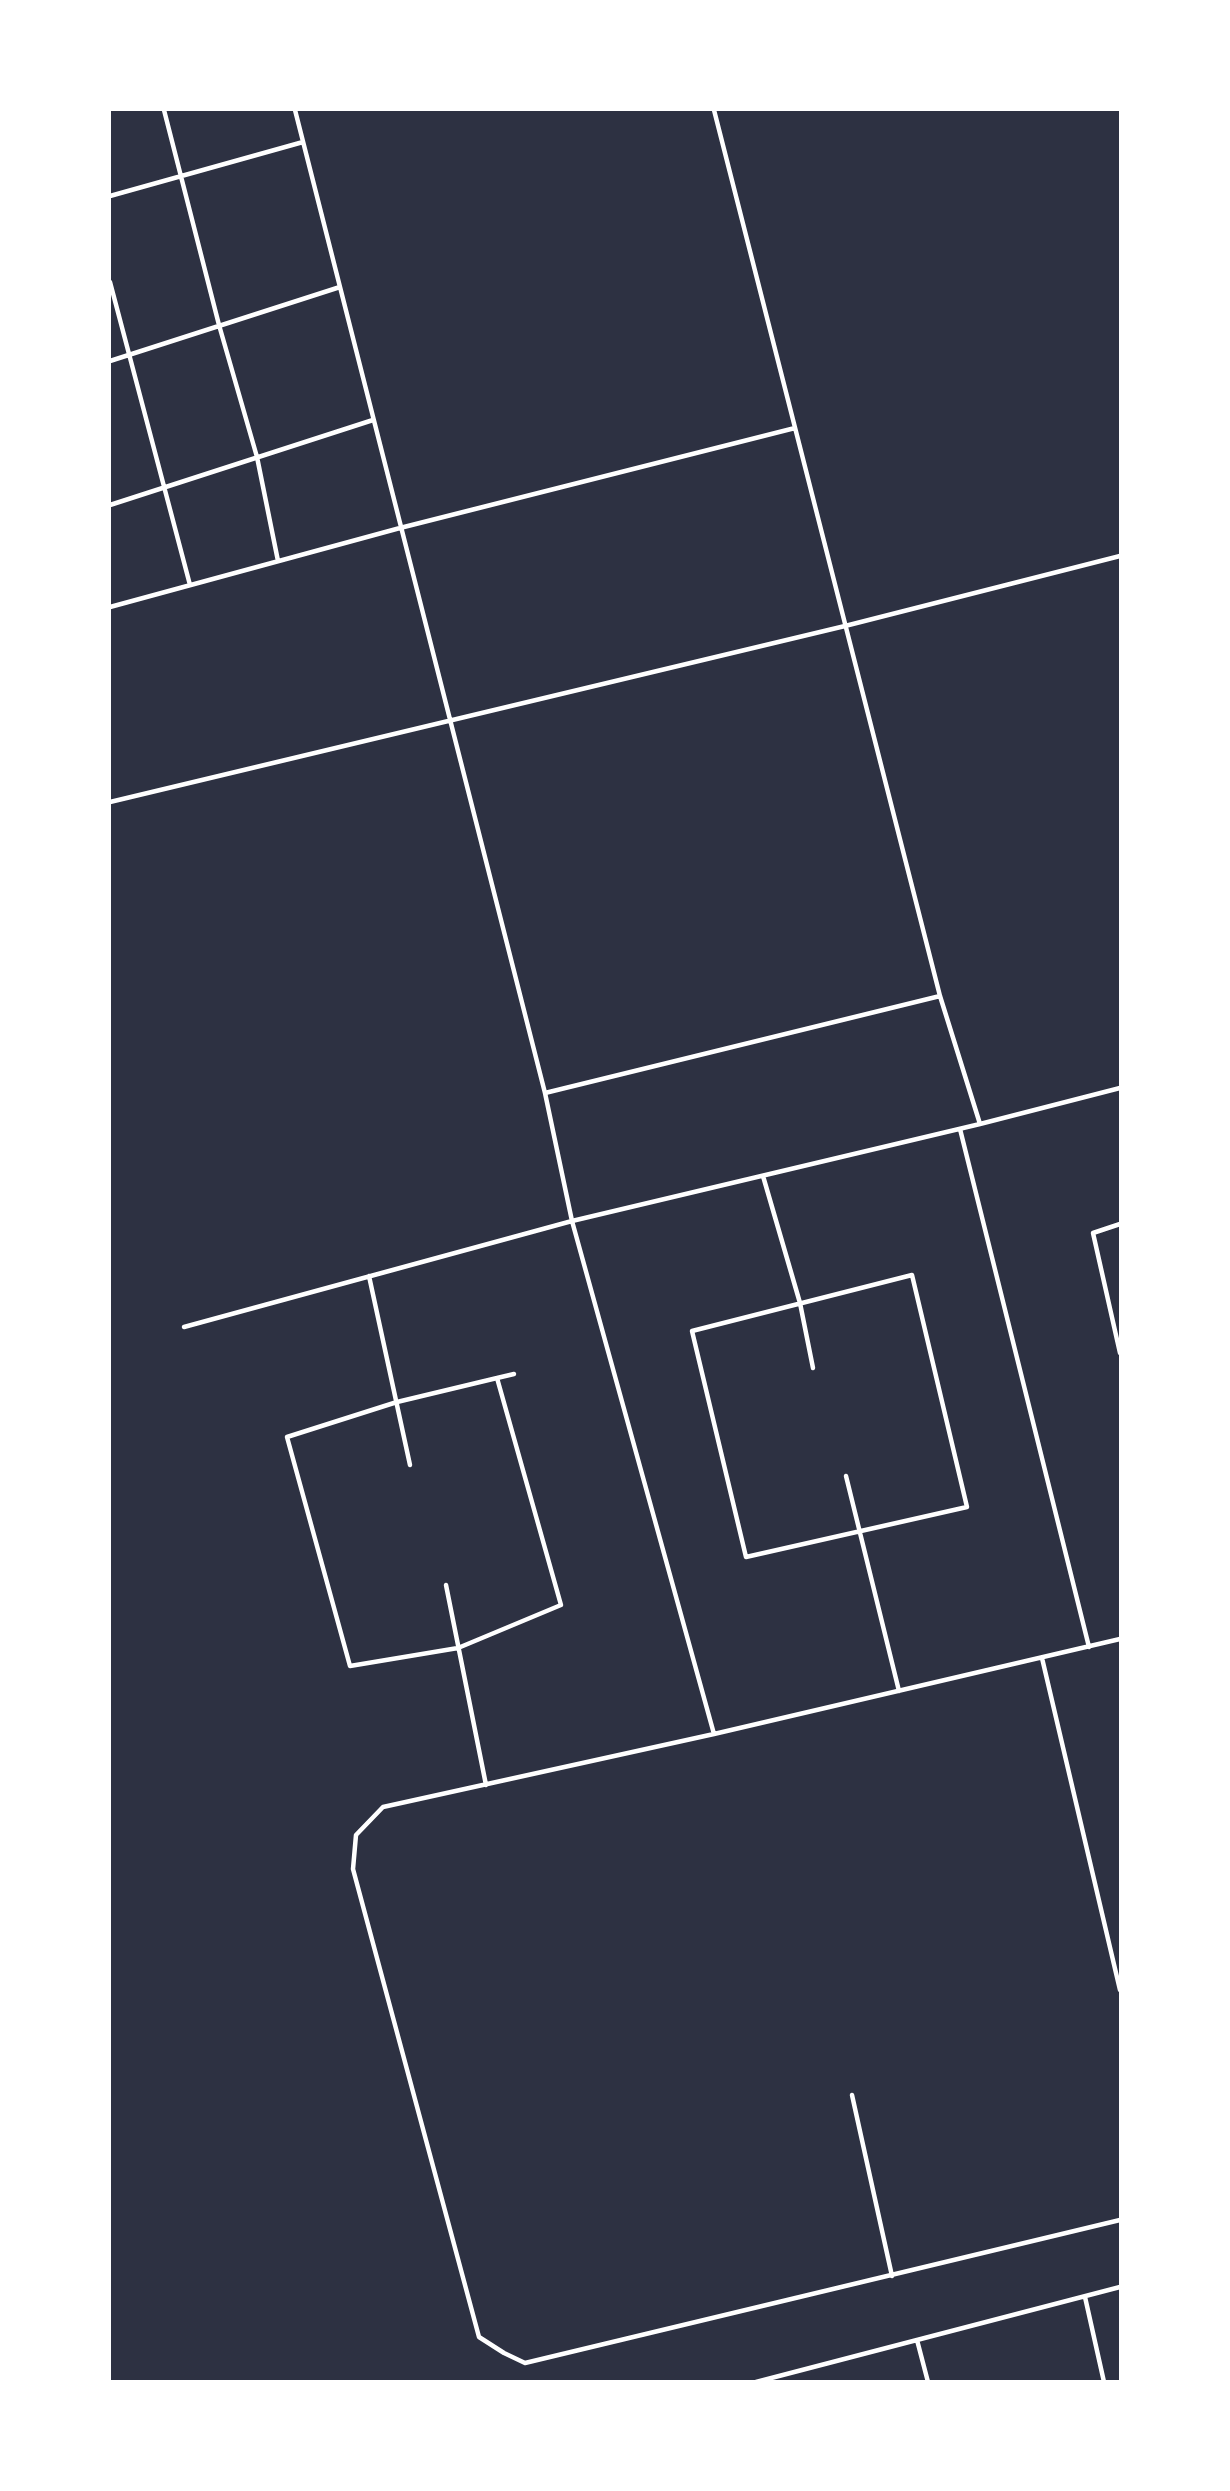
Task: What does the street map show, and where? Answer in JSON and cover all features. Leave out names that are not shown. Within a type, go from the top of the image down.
[{"type":"lane","points":[[164,110],[219,325],[257,457],[278,561]]},
{"type":"lane","points":[[295,110],[545,1093],[572,1221],[714,1734]]},
{"type":"lane","points":[[714,110],[940,996],[980,1124]]},
{"type":"lane","points":[[110,196],[303,142]]},
{"type":"lane","points":[[110,282],[190,585]]},
{"type":"lane","points":[[110,361],[340,287]]},
{"type":"lane","points":[[110,505],[373,420]]},
{"type":"lane","points":[[110,607],[400,528],[795,428]]},
{"type":"lane","points":[[110,802],[845,626],[1120,556]]},
{"type":"lane","points":[[545,1093],[940,996]]},
{"type":"lane","points":[[184,1327],[572,1221],[960,1129],[1120,1088]]},
{"type":"lane","points":[[960,1129],[1089,1647]]},
{"type":"lane","points":[[763,1176],[800,1303],[813,1368]]},
{"type":"lane","points":[[1120,1224],[1093,1233],[1120,1353]]},
{"type":"lane","points":[[912,1275],[967,1507],[746,1557],[692,1331],[800,1303],[912,1275]]},
{"type":"lane","points":[[369,1276],[410,1465]]},
{"type":"lane","points":[[497,1378],[561,1605],[458,1648],[350,1666],[287,1437],[396,1402],[497,1378],[514,1374]]},
{"type":"lane","points":[[846,1476],[899,1691]]},
{"type":"lane","points":[[446,1585],[486,1785]]},
{"type":"lane","points":[[1120,1639],[714,1734],[383,1807],[356,1835],[353,1869],[479,2337],[525,2363],[1120,2220]]},
{"type":"lane","points":[[1042,1658],[1120,1990]]},
{"type":"lane","points":[[852,2096],[892,2276]]},
{"type":"lane","points":[[756,2382],[1120,2287]]},
{"type":"lane","points":[[1085,2296],[1104,2382]]},
{"type":"lane","points":[[917,2340],[928,2382]]}]
